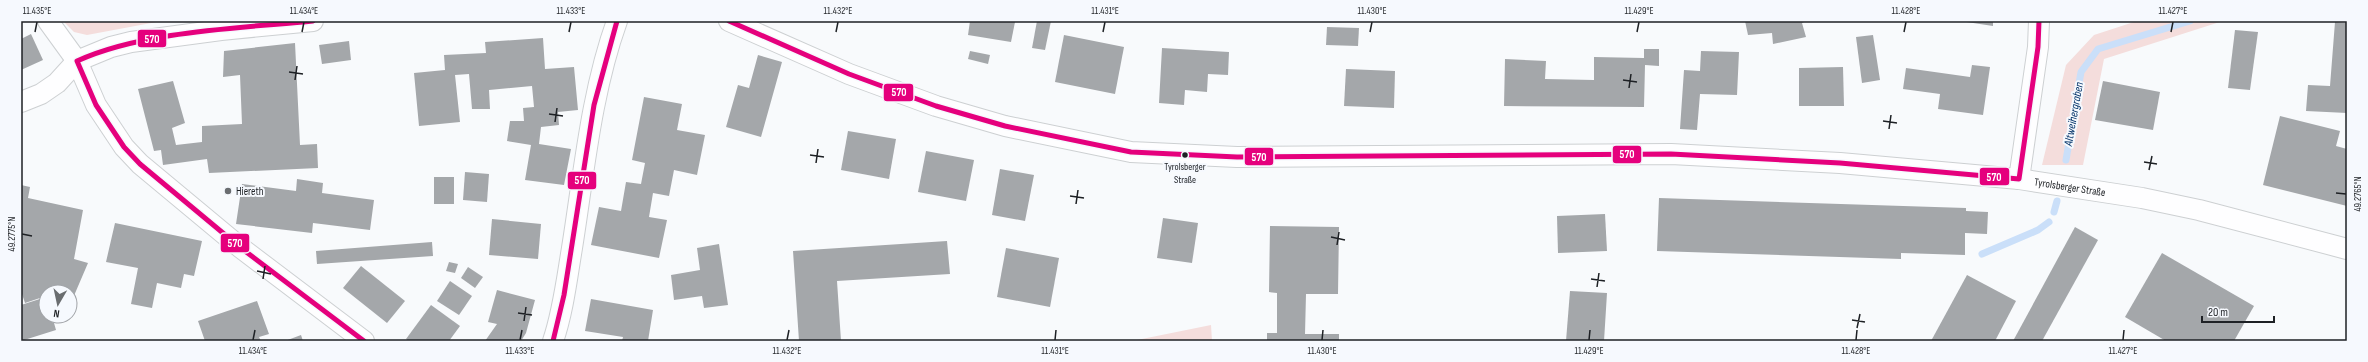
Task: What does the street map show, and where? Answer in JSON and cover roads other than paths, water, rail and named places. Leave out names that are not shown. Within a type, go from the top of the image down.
[{"type":"street","points":[[48,21],[77,61],[96,105],[124,147],[140,164],[241,248],[364,341]]},
{"type":"street","points":[[21,102],[41,94],[57,83],[77,61],[92,53],[130,42],[221,30],[313,21]]},
{"type":"street","points":[[553,341],[568,270],[594,109],[607,47],[617,21]]},
{"type":"street","name":"Tyrolsberger Straße","points":[[729,21],[849,74],[936,106],[1005,126],[1131,152],[1237,157],[1678,154],[1840,163],[2019,179],[2142,198],[2199,210],[2347,249]]},
{"type":"street","points":[[2019,179],[2038,47],[2039,21]]},
{"type":"waterway","name":"Altweihergraben","points":[[2066,160],[2081,72],[2098,49],[2190,21]]},
{"type":"waterway","name":"Altweihergraben","points":[[2054,212],[2057,201]]},
{"type":"waterway","name":"Altweihergraben","points":[[1982,254],[2038,230],[2049,222]]},
{"type":"place","name":"Tyrolsberger Straße","points":[[1185,155]]},
{"type":"place","name":"Hiereth","points":[[228,191]]}]
